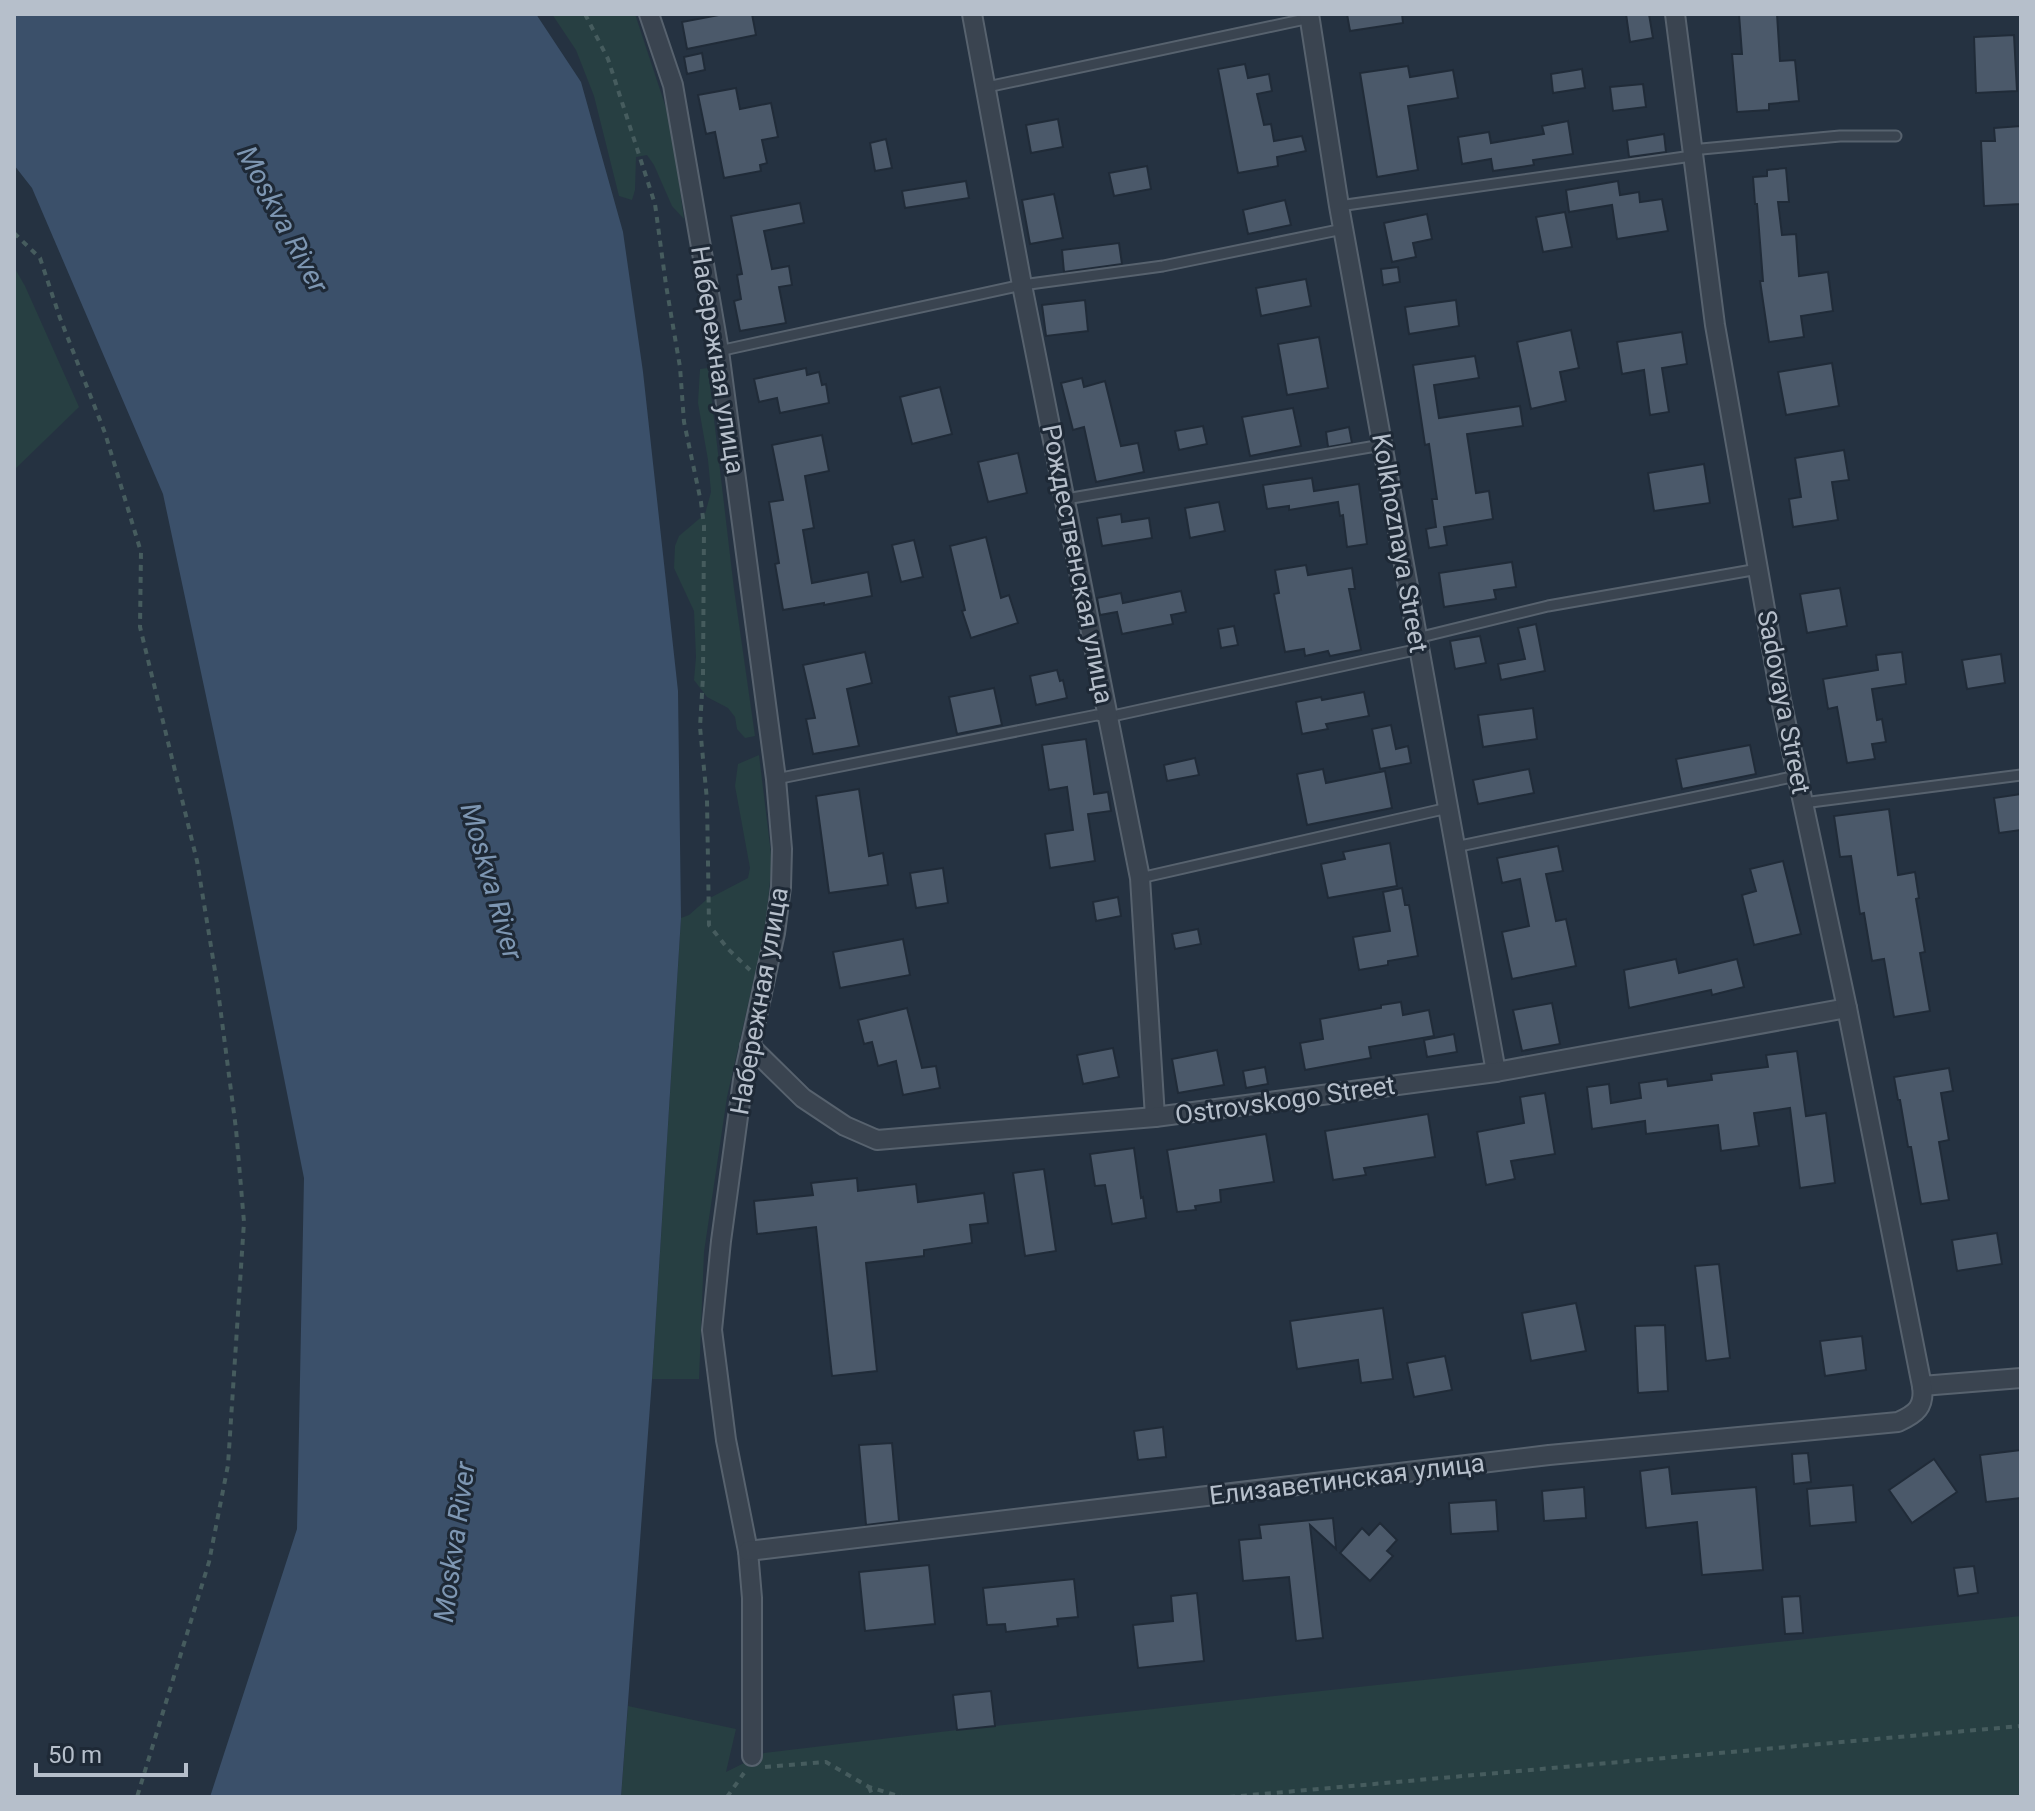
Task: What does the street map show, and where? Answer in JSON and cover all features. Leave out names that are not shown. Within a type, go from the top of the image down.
[{"type":"street","name":"Набережная улица","points":[[649,14],[673,85],[719,351],[776,779],[782,849],[775,933],[750,1046],[721,1241],[712,1330],[726,1440],[748,1551],[752,1598],[752,1756]]},
{"type":"street","name":"Рождественская улица","points":[[972,14],[1022,285],[1140,878],[1155,1117]]},
{"type":"street","name":"Sadovaya Street","points":[[1675,14],[1715,325],[1781,700],[1847,1008],[1922,1386]]},
{"type":"street","name":"Kolkhoznaya Street","points":[[1310,16],[1343,229],[1496,1072]]},
{"type":"street","name":"Ostrovskogo Street","points":[[750,1046],[803,1098],[845,1126],[877,1140],[1155,1117],[1496,1072],[1847,1008]]},
{"type":"street","points":[[1922,1386],[2021,1378]]},
{"type":"street","name":"Елизаветинская улица","points":[[748,1551],[1549,1455],[1898,1422],[1919,1408],[1924,1398],[1922,1386]]},
{"type":"lane","points":[[987,87],[1310,16]]},
{"type":"lane","points":[[1339,206],[1692,153],[1840,136],[1896,136]]},
{"type":"lane","points":[[719,351],[1022,285],[1163,266],[1343,229]]},
{"type":"lane","points":[[1066,499],[1382,445]]},
{"type":"lane","points":[[776,779],[1097,715],[1108,717],[1418,643],[1548,606],[1758,569]]},
{"type":"lane","points":[[1803,803],[2021,775]]},
{"type":"lane","points":[[1455,847],[1797,776]]},
{"type":"lane","points":[[1140,878],[1448,808]]},
{"type":"path","points":[[585,14],[608,59],[655,204],[680,367],[684,422],[701,502],[704,526],[700,727],[707,800],[709,925],[728,949],[764,983]]},
{"type":"path","points":[[14,233],[40,258],[105,433],[141,552],[140,627],[197,861],[217,983],[236,1129],[244,1222],[228,1465],[209,1562],[137,1797]]},
{"type":"path","points":[[1229,1797],[2021,1726]]},
{"type":"path","points":[[727,1797],[752,1756],[761,1767],[826,1762],[869,1787],[902,1797]]},
{"type":"path","points":[[869,1787],[873,1797]]},
{"type":"green space","points":[[552,14],[635,14],[671,123],[684,219],[672,206],[647,155],[636,157],[632,200],[619,196],[594,96],[576,50]]},
{"type":"green space","points":[[14,267],[79,407],[14,470]]},
{"type":"green space","points":[[708,368],[755,736],[745,738],[737,729],[735,717],[728,708],[707,697],[694,680],[694,611],[674,568],[675,546],[679,536],[705,514],[711,492],[698,403],[700,369]]},
{"type":"green space","points":[[759,755],[772,862],[765,930],[727,1097],[704,1252],[699,1379],[652,1379],[681,918],[706,900],[748,878],[750,868],[735,786],[738,764]]},
{"type":"green space","points":[[2021,1616],[2021,1797],[621,1797],[628,1706],[736,1729],[726,1772],[764,1753]]},
{"type":"water","name":"Moskva River","points":[[14,14],[536,14],[581,82],[623,232],[643,372],[678,691],[681,918],[652,1379],[621,1797],[210,1797],[297,1529],[304,1178],[163,494],[32,188],[14,165]]},
{"type":"building","points":[[724,14],[752,14],[756,35],[687,49],[682,22]]},
{"type":"building","points":[[1347,14],[1402,14],[1403,23],[1350,31]]},
{"type":"building","points":[[1626,14],[1649,14],[1653,38],[1630,42]]},
{"type":"building","points":[[1739,14],[1777,14],[1780,61],[1795,60],[1799,101],[1769,104],[1769,110],[1737,112],[1732,54],[1742,54]]},
{"type":"building","points":[[2014,35],[2017,91],[1976,93],[1974,37]]},
{"type":"building","points":[[702,53],[705,70],[687,74],[684,57]]},
{"type":"building","points":[[1245,64],[1248,78],[1269,74],[1272,91],[1257,94],[1264,125],[1271,124],[1274,141],[1302,136],[1306,151],[1277,157],[1278,166],[1238,173],[1218,69]]},
{"type":"building","points":[[1408,66],[1410,77],[1453,70],[1458,98],[1408,106],[1418,170],[1377,177],[1360,73]]},
{"type":"building","points":[[1582,69],[1585,88],[1553,93],[1551,74]]},
{"type":"building","points":[[1643,84],[1646,107],[1613,111],[1610,87]]},
{"type":"building","points":[[736,88],[740,109],[771,103],[778,137],[762,140],[767,163],[760,165],[761,171],[724,178],[715,132],[706,134],[698,95]]},
{"type":"building","points":[[1058,119],[1063,147],[1031,153],[1026,125]]},
{"type":"building","points":[[1568,121],[1573,154],[1533,160],[1534,165],[1493,171],[1491,159],[1462,164],[1458,137],[1489,132],[1491,143],[1544,134],[1542,126]]},
{"type":"building","points":[[2021,126],[2021,204],[1984,206],[1981,141],[1995,141],[1994,128]]},
{"type":"building","points":[[1664,134],[1666,152],[1629,157],[1627,140]]},
{"type":"building","points":[[886,139],[892,168],[875,171],[870,143]]},
{"type":"building","points":[[1147,166],[1151,189],[1114,196],[1109,173]]},
{"type":"building","points":[[1786,168],[1789,202],[1778,202],[1782,235],[1796,234],[1799,276],[1828,272],[1833,311],[1801,316],[1804,337],[1769,342],[1760,281],[1763,281],[1753,177],[1767,176],[1767,170]]},
{"type":"building","points":[[966,181],[969,198],[905,208],[902,191]]},
{"type":"building","points":[[1618,181],[1620,195],[1639,192],[1640,202],[1662,199],[1668,231],[1617,239],[1612,205],[1569,212],[1566,190]]},
{"type":"building","points":[[1054,194],[1063,238],[1030,244],[1022,200]]},
{"type":"building","points":[[1285,200],[1291,225],[1248,234],[1243,210]]},
{"type":"building","points":[[800,203],[804,223],[764,231],[772,269],[789,266],[792,285],[779,287],[786,323],[740,331],[734,301],[741,299],[737,275],[742,274],[731,216]]},
{"type":"building","points":[[1565,212],[1572,247],[1543,252],[1536,217]]},
{"type":"building","points":[[1427,214],[1432,239],[1413,243],[1416,257],[1392,262],[1384,223]]},
{"type":"building","points":[[1119,243],[1122,264],[1064,272],[1062,250]]},
{"type":"building","points":[[1398,267],[1400,282],[1383,285],[1381,269]]},
{"type":"building","points":[[1306,279],[1311,306],[1261,316],[1256,288]]},
{"type":"building","points":[[1085,300],[1088,331],[1046,336],[1042,305]]},
{"type":"building","points":[[1456,300],[1459,326],[1409,334],[1405,307]]},
{"type":"building","points":[[1571,330],[1579,368],[1560,372],[1566,401],[1531,409],[1517,342]]},
{"type":"building","points":[[1682,332],[1687,364],[1662,368],[1669,412],[1650,415],[1644,370],[1622,374],[1617,342]]},
{"type":"building","points":[[1319,337],[1328,388],[1287,395],[1278,344]]},
{"type":"building","points":[[1475,356],[1479,378],[1434,385],[1439,418],[1520,406],[1523,426],[1467,434],[1476,493],[1489,491],[1493,519],[1444,527],[1447,545],[1429,548],[1426,529],[1436,527],[1432,499],[1437,499],[1413,365]]},
{"type":"building","points":[[1832,363],[1839,406],[1786,415],[1778,372]]},
{"type":"building","points":[[806,368],[807,375],[819,372],[822,385],[826,384],[829,403],[780,413],[777,398],[759,402],[754,379]]},
{"type":"building","points":[[1082,378],[1084,387],[1105,381],[1121,446],[1138,443],[1144,472],[1096,482],[1084,427],[1073,430],[1061,383]]},
{"type":"building","points":[[940,387],[952,434],[912,444],[900,397]]},
{"type":"building","points":[[1293,408],[1301,446],[1250,456],[1242,417]]},
{"type":"building","points":[[1203,426],[1207,444],[1179,450],[1175,431]]},
{"type":"building","points":[[1349,427],[1352,443],[1328,447],[1326,432]]},
{"type":"building","points":[[822,435],[829,471],[805,476],[814,528],[803,530],[812,583],[868,572],[872,596],[783,610],[769,502],[783,500],[772,445]]},
{"type":"building","points":[[1844,450],[1849,480],[1832,482],[1838,520],[1793,527],[1789,499],[1801,497],[1795,458]]},
{"type":"building","points":[[1018,453],[1027,493],[988,502],[978,462]]},
{"type":"building","points":[[1704,464],[1710,503],[1654,511],[1648,473]]},
{"type":"building","points":[[1312,478],[1314,491],[1359,484],[1367,544],[1347,547],[1338,502],[1289,510],[1289,506],[1267,509],[1263,485]]},
{"type":"building","points":[[1219,502],[1225,531],[1190,538],[1185,508]]},
{"type":"building","points":[[1121,514],[1122,522],[1149,518],[1152,538],[1102,546],[1097,518]]},
{"type":"building","points":[[986,537],[1001,598],[1009,595],[1018,623],[971,638],[962,611],[965,610],[950,546]]},
{"type":"building","points":[[914,540],[923,577],[901,582],[892,545]]},
{"type":"building","points":[[1512,562],[1516,587],[1494,590],[1496,599],[1444,607],[1439,573]]},
{"type":"building","points":[[1306,565],[1308,575],[1352,568],[1355,589],[1349,589],[1361,650],[1330,656],[1328,651],[1305,656],[1304,649],[1285,652],[1274,594],[1279,593],[1275,570]]},
{"type":"building","points":[[1840,588],[1847,626],[1807,633],[1800,594]]},
{"type":"building","points":[[1181,591],[1186,612],[1171,615],[1173,624],[1122,634],[1117,612],[1100,615],[1097,598],[1121,593],[1123,603]]},
{"type":"building","points":[[1536,624],[1545,671],[1501,680],[1498,664],[1525,659],[1518,628]]},
{"type":"building","points":[[1234,626],[1238,645],[1221,648],[1218,629]]},
{"type":"building","points":[[1480,636],[1486,663],[1455,669],[1450,641]]},
{"type":"building","points":[[865,652],[872,683],[847,689],[859,746],[813,754],[806,719],[815,718],[803,665]]},
{"type":"building","points":[[1902,652],[1906,684],[1872,689],[1877,720],[1882,719],[1886,742],[1872,744],[1875,759],[1847,763],[1837,707],[1828,709],[1823,679],[1878,670],[1876,655]]},
{"type":"building","points":[[2001,654],[2005,683],[1967,689],[1962,660]]},
{"type":"building","points":[[1057,670],[1067,698],[1036,705],[1030,676]]},
{"type":"building","points":[[994,688],[1002,725],[957,734],[949,697]]},
{"type":"building","points":[[1364,692],[1369,716],[1326,724],[1328,729],[1302,734],[1296,702]]},
{"type":"building","points":[[1533,708],[1537,739],[1483,747],[1478,715]]},
{"type":"building","points":[[1391,725],[1396,749],[1408,746],[1411,763],[1380,769],[1372,729]]},
{"type":"building","points":[[1086,739],[1094,794],[1108,792],[1111,811],[1088,814],[1095,861],[1050,868],[1045,834],[1073,830],[1067,787],[1049,790],[1042,745]]},
{"type":"building","points":[[1750,745],[1756,774],[1682,789],[1676,759]]},
{"type":"building","points":[[1195,758],[1199,775],[1167,781],[1164,765]]},
{"type":"building","points":[[1323,769],[1326,783],[1385,771],[1392,808],[1307,825],[1297,774]]},
{"type":"building","points":[[1529,769],[1534,793],[1478,804],[1473,780]]},
{"type":"building","points":[[859,789],[869,856],[883,853],[888,885],[829,893],[816,796]]},
{"type":"building","points":[[2021,794],[2021,830],[1999,833],[1994,798]]},
{"type":"building","points":[[1889,809],[1898,875],[1915,872],[1925,952],[1920,953],[1930,1011],[1894,1017],[1884,959],[1872,961],[1864,913],[1860,914],[1851,856],[1840,857],[1834,816]]},
{"type":"building","points":[[1390,843],[1397,886],[1328,898],[1321,864],[1345,859],[1343,852]]},
{"type":"building","points":[[1558,846],[1563,871],[1546,874],[1556,921],[1566,919],[1576,966],[1512,979],[1502,932],[1529,926],[1520,879],[1502,883],[1497,858]]},
{"type":"building","points":[[1783,861],[1801,934],[1754,945],[1742,895],[1756,891],[1750,869]]},
{"type":"building","points":[[943,868],[948,903],[916,908],[910,873]]},
{"type":"building","points":[[1402,888],[1405,905],[1409,905],[1418,956],[1359,970],[1353,937],[1390,931],[1383,892]]},
{"type":"building","points":[[1118,897],[1121,916],[1096,921],[1093,902]]},
{"type":"building","points":[[1198,929],[1201,944],[1175,949],[1172,934]]},
{"type":"building","points":[[903,939],[910,975],[840,988],[833,952]]},
{"type":"building","points":[[1676,959],[1679,973],[1737,959],[1744,987],[1712,995],[1711,990],[1629,1008],[1624,970]]},
{"type":"building","points":[[1401,1002],[1403,1015],[1429,1010],[1434,1036],[1369,1047],[1371,1058],[1305,1070],[1300,1043],[1323,1039],[1320,1019]]},
{"type":"building","points":[[1552,1003],[1560,1044],[1522,1051],[1513,1010]]},
{"type":"building","points":[[907,1008],[922,1068],[936,1066],[940,1088],[903,1095],[896,1061],[878,1066],[872,1042],[864,1044],[858,1020]]},
{"type":"building","points":[[1454,1034],[1457,1052],[1427,1057],[1424,1040]]},
{"type":"building","points":[[1113,1048],[1119,1077],[1083,1084],[1077,1055]]},
{"type":"building","points":[[1217,1050],[1224,1085],[1178,1093],[1172,1059]]},
{"type":"building","points":[[1797,1051],[1806,1116],[1826,1113],[1835,1183],[1800,1188],[1790,1108],[1754,1113],[1759,1146],[1721,1151],[1718,1125],[1646,1134],[1645,1121],[1592,1129],[1587,1087],[1609,1084],[1611,1103],[1641,1098],[1639,1083],[1667,1079],[1668,1086],[1712,1080],[1711,1074],[1768,1067],[1766,1055]]},
{"type":"building","points":[[1265,1067],[1268,1084],[1246,1088],[1243,1071]]},
{"type":"building","points":[[1949,1068],[1953,1091],[1941,1093],[1949,1140],[1939,1142],[1949,1200],[1921,1204],[1894,1077]]},
{"type":"building","points":[[1545,1093],[1555,1154],[1511,1161],[1515,1179],[1486,1185],[1477,1132],[1524,1123],[1520,1097]]},
{"type":"building","points":[[1428,1114],[1435,1157],[1364,1168],[1366,1175],[1333,1180],[1325,1131]]},
{"type":"building","points":[[1266,1134],[1274,1182],[1220,1190],[1221,1202],[1177,1212],[1167,1150]]},
{"type":"building","points":[[1134,1148],[1146,1218],[1112,1224],[1105,1185],[1095,1186],[1090,1154]]},
{"type":"building","points":[[1044,1169],[1056,1251],[1025,1256],[1013,1173]]},
{"type":"building","points":[[857,1178],[858,1191],[916,1184],[918,1202],[984,1193],[988,1223],[970,1225],[972,1243],[924,1250],[924,1256],[866,1263],[877,1371],[832,1376],[816,1227],[757,1234],[754,1201],[813,1195],[811,1183]]},
{"type":"building","points":[[1997,1233],[2002,1264],[1957,1271],[1952,1240]]},
{"type":"building","points":[[1719,1264],[1730,1358],[1706,1361],[1695,1266]]},
{"type":"building","points":[[1576,1303],[1586,1351],[1531,1361],[1522,1313]]},
{"type":"building","points":[[1383,1308],[1393,1379],[1361,1383],[1358,1360],[1297,1369],[1290,1321]]},
{"type":"building","points":[[1665,1325],[1668,1391],[1638,1393],[1635,1326]]},
{"type":"building","points":[[1862,1336],[1866,1370],[1825,1376],[1820,1341]]},
{"type":"building","points":[[1445,1356],[1452,1390],[1414,1397],[1407,1363]]},
{"type":"building","points":[[1163,1427],[1166,1457],[1138,1460],[1134,1431]]},
{"type":"building","points":[[892,1443],[899,1521],[866,1525],[859,1445]]},
{"type":"building","points":[[2021,1450],[2021,1498],[1986,1502],[1980,1455]]},
{"type":"building","points":[[1808,1453],[1811,1482],[1794,1484],[1792,1454]]},
{"type":"building","points":[[1934,1459],[1957,1492],[1912,1523],[1889,1490]]},
{"type":"building","points":[[1669,1467],[1672,1494],[1756,1487],[1763,1570],[1702,1575],[1697,1522],[1646,1528],[1640,1471]]},
{"type":"building","points":[[1853,1485],[1856,1522],[1810,1526],[1807,1489]]},
{"type":"building","points":[[1584,1487],[1586,1518],[1544,1521],[1542,1491]]},
{"type":"building","points":[[1496,1500],[1498,1531],[1451,1534],[1449,1503]]},
{"type":"building","points":[[1333,1518],[1336,1549],[1310,1525],[1323,1638],[1296,1641],[1289,1577],[1243,1581],[1239,1540],[1261,1538],[1259,1525]]},
{"type":"building","points":[[1380,1523],[1397,1540],[1387,1551],[1393,1556],[1370,1581],[1340,1553],[1362,1528],[1369,1535]]},
{"type":"building","points":[[929,1565],[935,1624],[865,1631],[859,1572]]},
{"type":"building","points":[[1974,1566],[1978,1593],[1958,1596],[1954,1568]]},
{"type":"building","points":[[1074,1579],[1078,1617],[1057,1619],[1058,1626],[1006,1632],[1005,1624],[987,1625],[983,1588]]},
{"type":"building","points":[[1197,1593],[1204,1661],[1138,1668],[1133,1625],[1173,1621],[1171,1596]]},
{"type":"building","points":[[1800,1596],[1803,1633],[1785,1634],[1782,1597]]},
{"type":"building","points":[[991,1691],[995,1726],[957,1730],[953,1695]]}]
